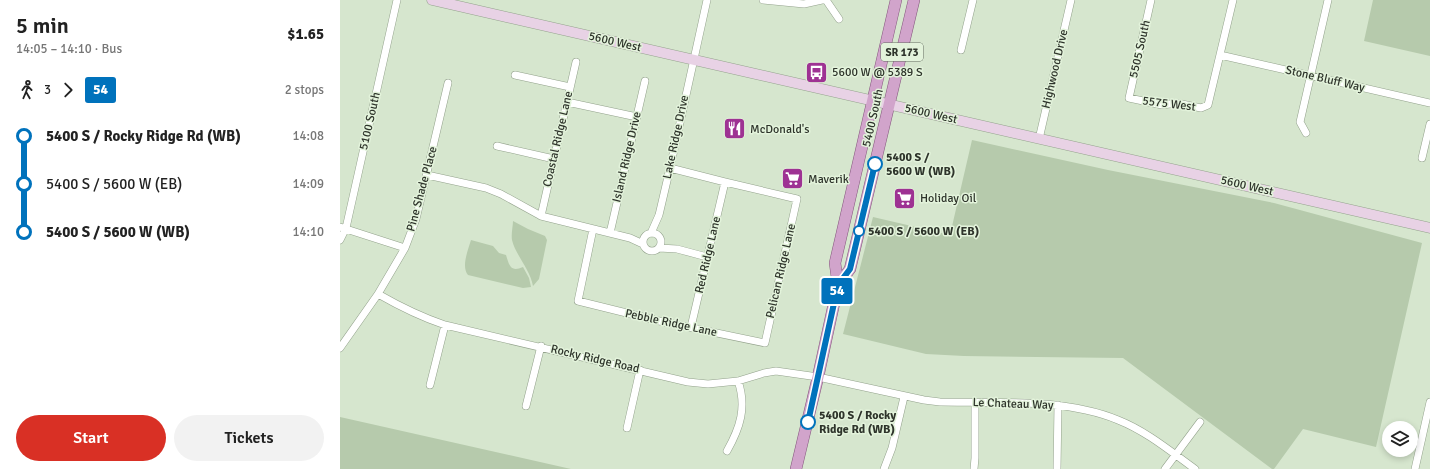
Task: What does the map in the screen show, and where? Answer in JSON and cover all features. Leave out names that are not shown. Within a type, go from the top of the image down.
[{"type":"main road","name":"5600 West","points":[[432,0],[1430,228]]},
{"type":"main road","name":"5400 South","points":[[796,469],[838,285],[835,263],[896,0]]},
{"type":"main road","name":"5400 South","points":[[838,285],[850,269],[914,0]]},
{"type":"street","name":"5100 South","points":[[340,240],[397,0]]},
{"type":"street","name":"Lake Ridge Drive","points":[[653,240],[707,0]]},
{"type":"street","points":[[763,0],[804,4],[822,0]]},
{"type":"street","points":[[826,0],[839,19]]},
{"type":"street","points":[[961,50],[973,0]]},
{"type":"street","name":"Highwood Drive","points":[[1039,139],[1071,0]]},
{"type":"street","name":"5505 South","points":[[1129,98],[1151,0]]},
{"type":"street","points":[[1220,55],[1232,0]]},
{"type":"street","points":[[1306,133],[1300,122],[1328,0]]},
{"type":"street","name":"5575 West","points":[[1129,98],[1162,105],[1177,103],[1201,108],[1208,105],[1220,55]]},
{"type":"street","name":"Stone Bluff Way","points":[[1220,55],[1430,103]]},
{"type":"street","name":"Coastal Ridge Lane","points":[[541,216],[576,62]]},
{"type":"street","points":[[515,75],[570,87]]},
{"type":"street","name":"Island Ridge Drive","points":[[610,233],[645,81]]},
{"type":"street","name":"Pine Shade Place","points":[[340,348],[378,294],[405,248],[416,219],[448,83]]},
{"type":"street","points":[[567,102],[637,117]]},
{"type":"street","points":[[1422,158],[1430,124]]},
{"type":"street","points":[[497,146],[554,159]]},
{"type":"street","points":[[670,168],[725,182]]},
{"type":"street","points":[[427,175],[486,188],[501,194],[541,216],[630,238],[653,240],[677,249],[707,257]]},
{"type":"street","name":"Pelican Ridge Lane","points":[[725,182],[797,199],[765,343]]},
{"type":"street","name":"Red Ridge Lane","points":[[691,327],[725,182]]},
{"type":"street","points":[[343,228],[405,248]]},
{"type":"street","name":"Pebble Ridge Lane","points":[[593,229],[578,301],[765,343]]},
{"type":"street","name":"Rocky Ridge Road","points":[[378,294],[410,311],[445,325],[540,346],[688,382],[708,384],[738,381],[776,371],[818,377]]},
{"type":"street","points":[[430,386],[445,325]]},
{"type":"street","points":[[526,406],[540,346]]},
{"type":"street","points":[[627,428],[640,370]]},
{"type":"street","name":"Le Chateau Way","points":[[818,377],[904,397],[940,402],[1058,405],[1087,410],[1118,420],[1144,433],[1195,469]]},
{"type":"street","points":[[727,452],[736,436],[740,422],[742,392],[738,381]]},
{"type":"street","points":[[884,469],[892,448],[904,397]]},
{"type":"street","points":[[1415,469],[1430,402]]},
{"type":"street","points":[[974,469],[975,403]]},
{"type":"street","points":[[1057,469],[1058,405]]},
{"type":"street","points":[[1165,469],[1200,422]]},
{"type":"green space","points":[[1373,0],[1430,0],[1430,56],[1364,41]]},
{"type":"green space","points":[[972,140],[1108,170],[1274,203],[1422,243],[1376,447],[1303,429],[1274,469],[1272,469],[1123,358],[964,356],[926,354],[843,334],[873,217],[950,235]]},
{"type":"green space","points":[[513,221],[545,236],[547,240],[539,279],[533,286],[529,274],[512,240]]},
{"type":"green space","points":[[471,240],[493,246],[499,253],[506,255],[511,267],[519,269],[523,267],[529,278],[531,287],[523,288],[468,275],[465,268],[465,263]]},
{"type":"green space","points":[[340,417],[571,469],[340,469]]},
{"type":"bus line","name":"54","points":[[808,422],[838,285],[850,269],[875,164]]},
{"type":"place","name":"5600 W @ 5389 S","points":[[817,72]]},
{"type":"place","name":"McDonald's","points":[[734,129]]},
{"type":"place","name":"5400 S / 5600 W (WB)","points":[[875,164]]},
{"type":"place","name":"Maverik","points":[[792,179]]},
{"type":"place","name":"Holiday Oil","points":[[905,198]]},
{"type":"place","name":"5400 S / 5600 W (EB)","points":[[859,231]]},
{"type":"place","name":"5400 S / Rocky Ridge Rd (WB)","points":[[808,422]]}]
